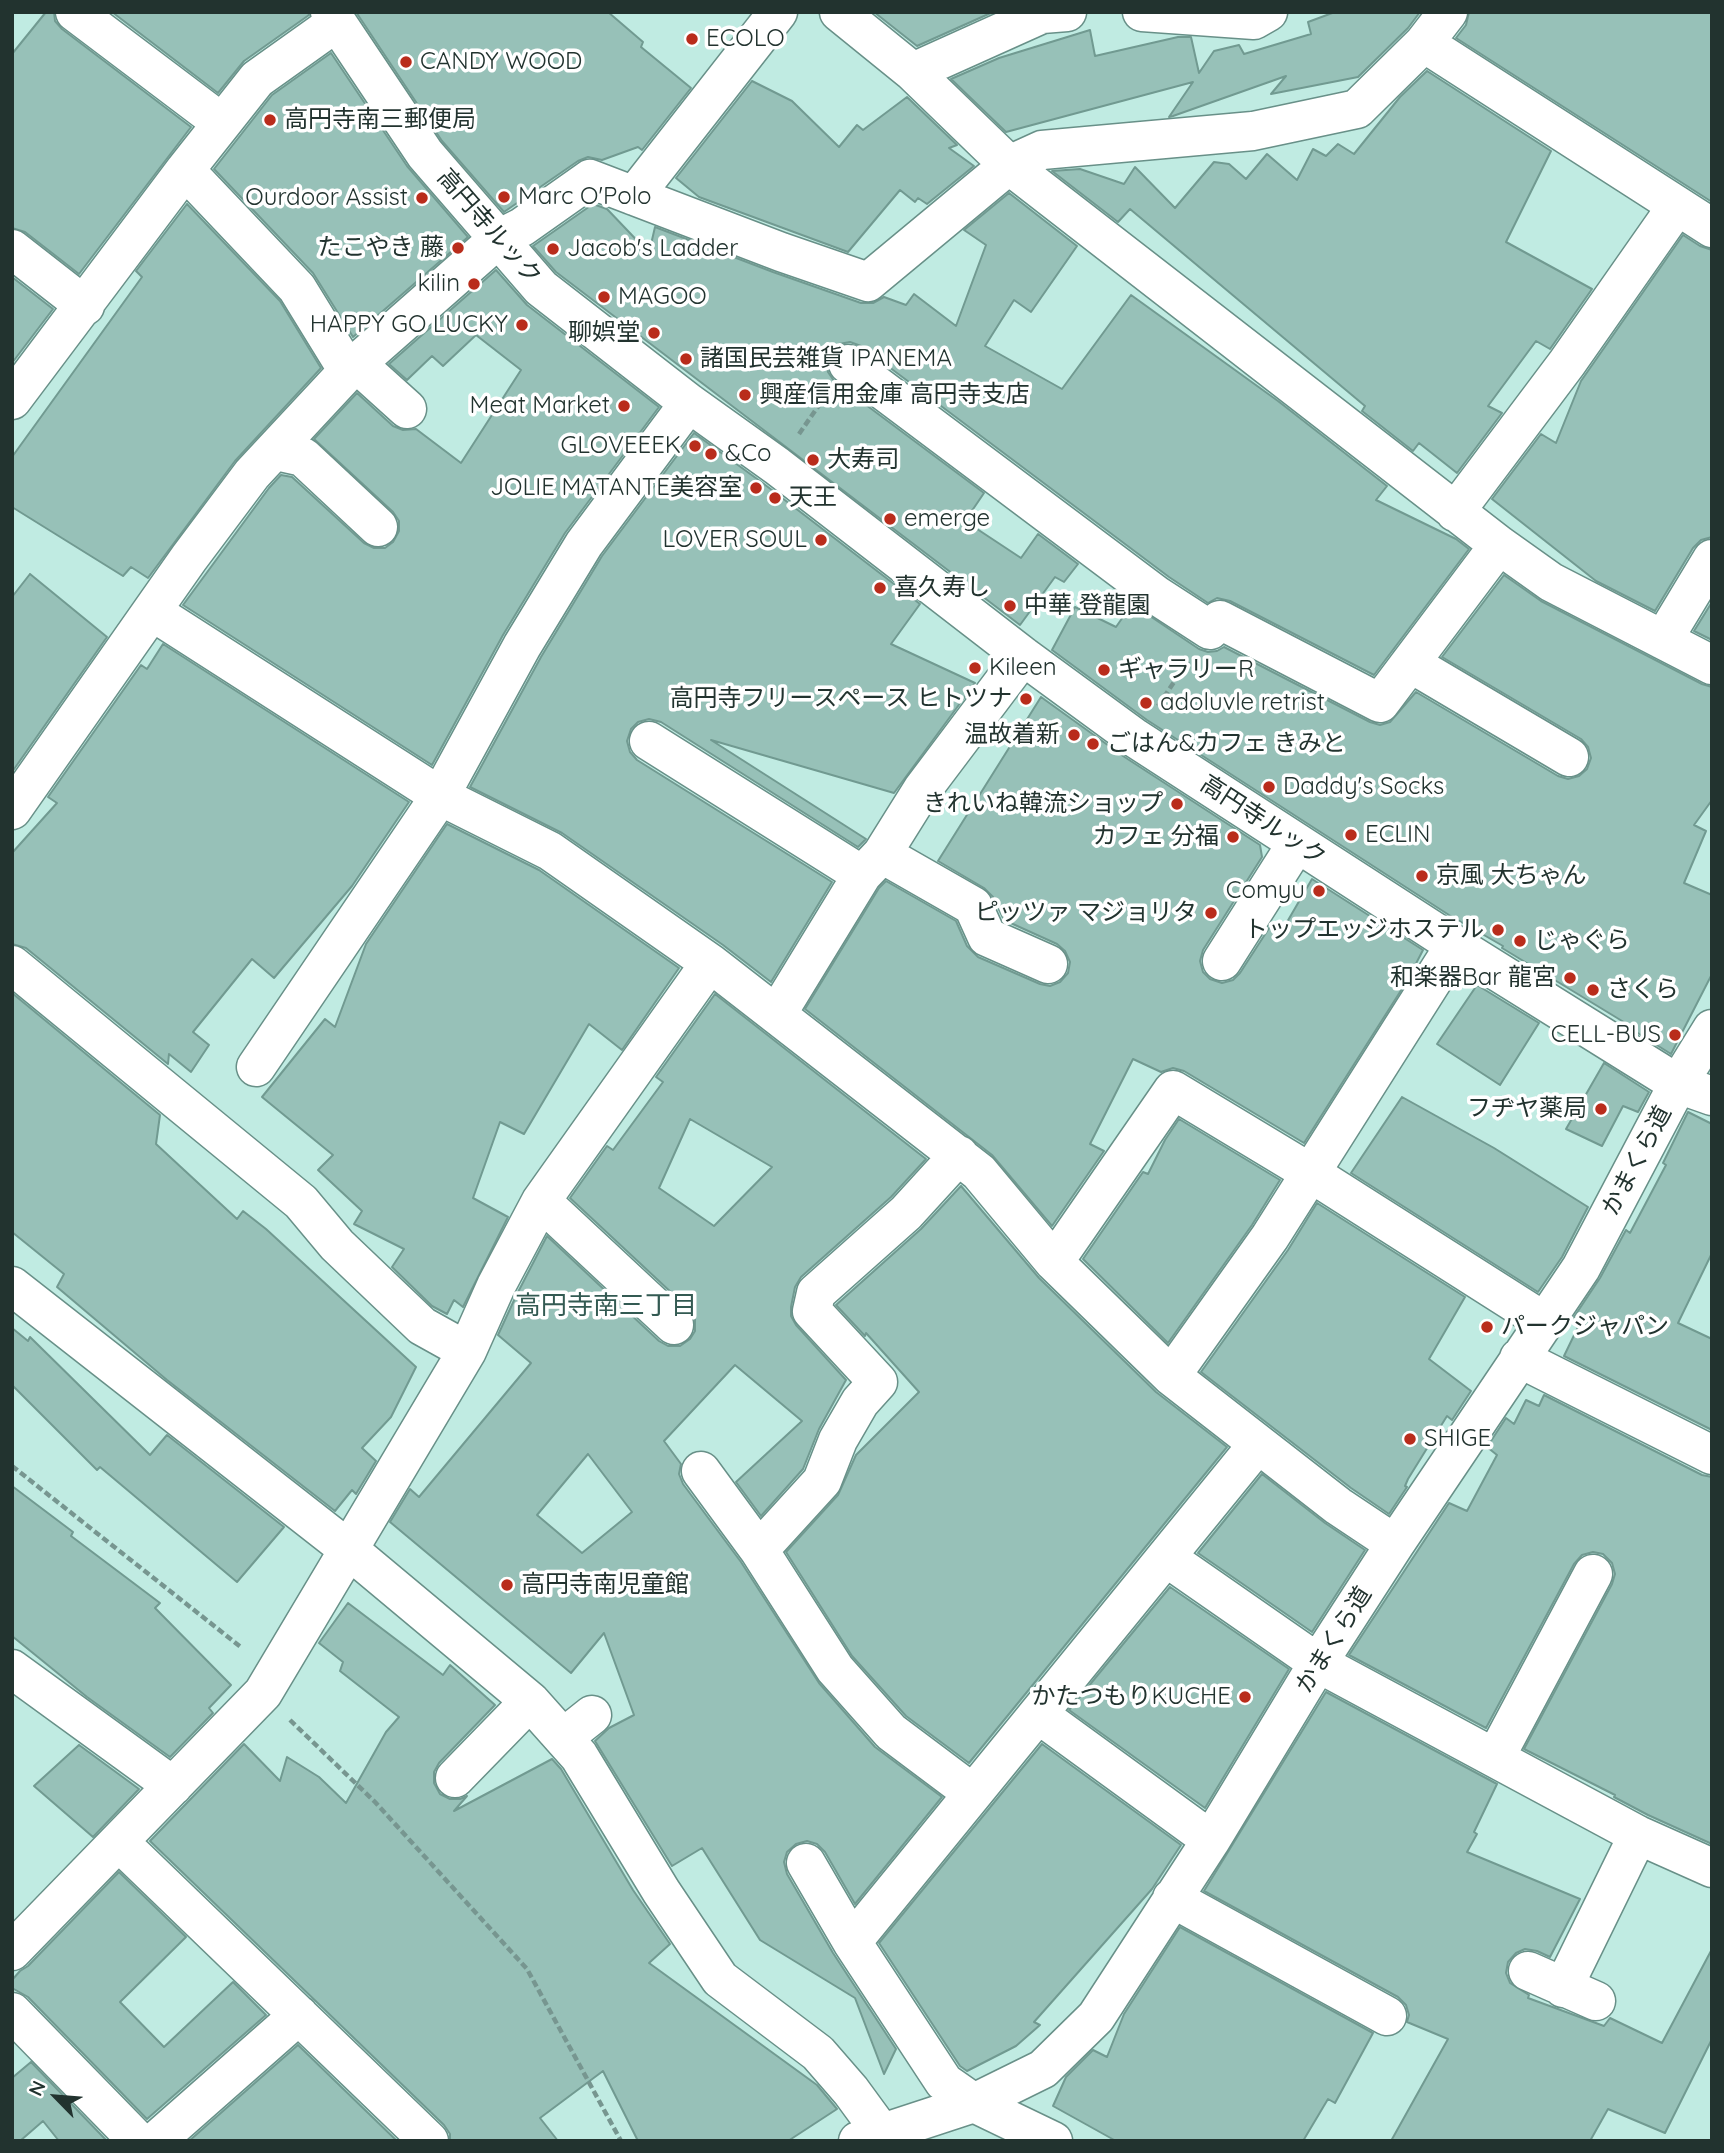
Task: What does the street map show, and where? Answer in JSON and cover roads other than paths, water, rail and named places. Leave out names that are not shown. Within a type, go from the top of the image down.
[{"type":"street","points":[[75,12],[222,123]]},
{"type":"street","points":[[634,196],[778,12]]},
{"type":"street","points":[[839,12],[913,72],[1009,165],[1499,545],[1551,582],[1712,665]]},
{"type":"street","points":[[913,72],[1042,13],[1067,12]]},
{"type":"street","points":[[1142,12],[1254,20],[1268,12]]},
{"type":"street","points":[[12,810],[252,474],[352,367],[498,239],[522,227],[590,179],[868,282],[1009,165],[1042,150],[1253,131],[1357,108],[1424,43],[1448,12]]},
{"type":"street","points":[[21,389],[185,170],[257,79],[333,17]]},
{"type":"street","name":"高円寺ルック","points":[[333,17],[425,155],[541,288],[689,403],[1135,738],[1455,944],[1695,1090]]},
{"type":"street","points":[[1424,43],[1712,228]]},
{"type":"street","points":[[185,170],[297,288],[352,367],[407,409]]},
{"type":"street","points":[[1455,512],[1567,363],[1677,206]]},
{"type":"street","points":[[12,249],[85,306]]},
{"type":"street","points":[[848,364],[1156,595],[1210,630],[1220,620],[1380,703],[1499,545]]},
{"type":"street","points":[[256,1067],[440,796],[522,646],[584,544],[689,403]]},
{"type":"street","points":[[276,451],[303,457],[378,527]]},
{"type":"street","points":[[1663,640],[1712,559]]},
{"type":"street","points":[[153,612],[440,796],[550,850],[710,963],[979,1172],[1054,1262],[1171,1376],[1338,1506],[1395,1544]]},
{"type":"street","points":[[777,1014],[922,790],[1023,656]]},
{"type":"street","points":[[1410,663],[1569,757]]},
{"type":"street","points":[[649,741],[872,865],[973,906],[987,937],[1048,964]]},
{"type":"street","points":[[1222,961],[1297,843]]},
{"type":"street","points":[[1171,1376],[1270,1237],[1455,944]]},
{"type":"street","points":[[12,1951],[263,1693],[467,1351],[496,1286],[541,1201],[710,963]]},
{"type":"street","points":[[12,965],[301,1202],[337,1245],[422,1326],[467,1351]]},
{"type":"street","name":"かまくら道","points":[[870,2137],[974,2103],[1043,2070],[1096,2017],[1211,1840],[1318,1663],[1581,1268],[1695,1090],[1712,1029]]},
{"type":"street","points":[[1054,1262],[1173,1090],[1309,1172],[1545,1322]]},
{"type":"street","points":[[759,1550],[822,1481],[838,1440],[860,1402],[878,1382],[812,1311],[816,1293],[906,1213],[959,1156]]},
{"type":"street","points":[[541,1201],[674,1325]]},
{"type":"street","points":[[12,1286],[348,1549],[530,1701],[579,1756],[661,1891],[720,1979],[818,2053],[850,2091],[870,2137]]},
{"type":"street","points":[[1519,1358],[1712,1455]]},
{"type":"street","points":[[852,1942],[971,1792],[1167,1558],[1258,1444]]},
{"type":"street","points":[[701,1471],[759,1550],[835,1669],[891,1732],[971,1792]]},
{"type":"street","points":[[1167,1558],[1318,1663],[1639,1835],[1712,1868]]},
{"type":"street","points":[[1495,1758],[1593,1574]]},
{"type":"street","points":[[12,1669],[173,1786]]},
{"type":"street","points":[[455,1778],[530,1701]]},
{"type":"street","points":[[1038,1714],[1211,1840]]},
{"type":"street","points":[[563,1738],[592,1715]]},
{"type":"street","points":[[1528,1970],[1580,1994],[1639,1835]]},
{"type":"street","points":[[119,1842],[429,2141]]},
{"type":"street","points":[[806,1863],[852,1942],[944,2082],[974,2103],[1053,2141]]},
{"type":"street","points":[[1172,1898],[1387,2016]]},
{"type":"street","points":[[12,2012],[138,2141]]},
{"type":"street","points":[[156,2141],[299,2015]]},
{"type":"place","name":"ECOLO","points":[[692,39]]},
{"type":"place","name":"CANDY WOOD","points":[[406,62]]},
{"type":"place","name":"高円寺南三郵便局","points":[[270,120]]},
{"type":"place","name":"Marc O'Polo","points":[[504,197]]},
{"type":"place","name":"Ourdoor Assist","points":[[422,198]]},
{"type":"place","name":"たこやき 藤","points":[[458,248]]},
{"type":"place","name":"Jacob's Ladder","points":[[553,249]]},
{"type":"place","name":"kilin","points":[[474,284]]},
{"type":"place","name":"MAGOO","points":[[604,297]]},
{"type":"place","name":"HAPPY GO LUCKY","points":[[522,325]]},
{"type":"place","name":"聊娯堂","points":[[654,333]]},
{"type":"place","name":"諸国民芸雑貨 IPANEMA","points":[[686,359]]},
{"type":"place","name":"興産信用金庫 高円寺支店","points":[[745,395]]},
{"type":"place","name":"Meat Market","points":[[624,406]]},
{"type":"place","name":"GLOVEEEK","points":[[695,446]]},
{"type":"place","name":"&Co","points":[[711,454]]},
{"type":"place","name":"大寿司","points":[[813,460]]},
{"type":"place","name":"JOLIE MATANTE美容室","points":[[756,488]]},
{"type":"place","name":"天王","points":[[775,498]]},
{"type":"place","name":"emerge","points":[[890,519]]},
{"type":"place","name":"LOVER SOUL","points":[[821,540]]},
{"type":"place","name":"喜久寿し","points":[[880,588]]},
{"type":"place","name":"中華 登龍園","points":[[1010,606]]},
{"type":"place","name":"Kileen","points":[[975,668]]},
{"type":"place","name":"ギャラリーR","points":[[1104,670]]},
{"type":"place","name":"高円寺フリースペース ヒトツナ","points":[[1026,699]]},
{"type":"place","name":"adoluvle retrist","points":[[1146,703]]},
{"type":"place","name":"温故着新","points":[[1074,735]]},
{"type":"place","name":"ごはん&カフェ きみと","points":[[1093,744]]},
{"type":"place","name":"Daddy's Socks","points":[[1269,787]]},
{"type":"place","name":"きれいね韓流ショップ","points":[[1177,804]]},
{"type":"place","name":"ECLIN","points":[[1351,835]]},
{"type":"place","name":"カフェ 分福","points":[[1233,837]]},
{"type":"place","name":"京風 大ちゃん","points":[[1422,876]]},
{"type":"place","name":"Comyu","points":[[1319,891]]},
{"type":"place","name":"ピッツァ マジョリタ","points":[[1211,913]]},
{"type":"place","name":"トップエッジホステル","points":[[1498,930]]},
{"type":"place","name":"じゃぐら","points":[[1520,941]]},
{"type":"place","name":"和楽器Bar 龍宮","points":[[1570,978]]},
{"type":"place","name":"さくら","points":[[1593,990]]},
{"type":"place","name":"CELL-BUS","points":[[1675,1035]]},
{"type":"place","name":"フヂヤ薬局","points":[[1601,1109]]},
{"type":"place","name":"パークジャパン","points":[[1487,1327]]},
{"type":"place","name":"SHIGE","points":[[1410,1439]]},
{"type":"place","name":"高円寺南児童館","points":[[507,1585]]},
{"type":"place","name":"かたつもりKUCHE","points":[[1245,1697]]},
{"type":"district","name":"高円寺南三丁目","points":[[606,1306]]}]
